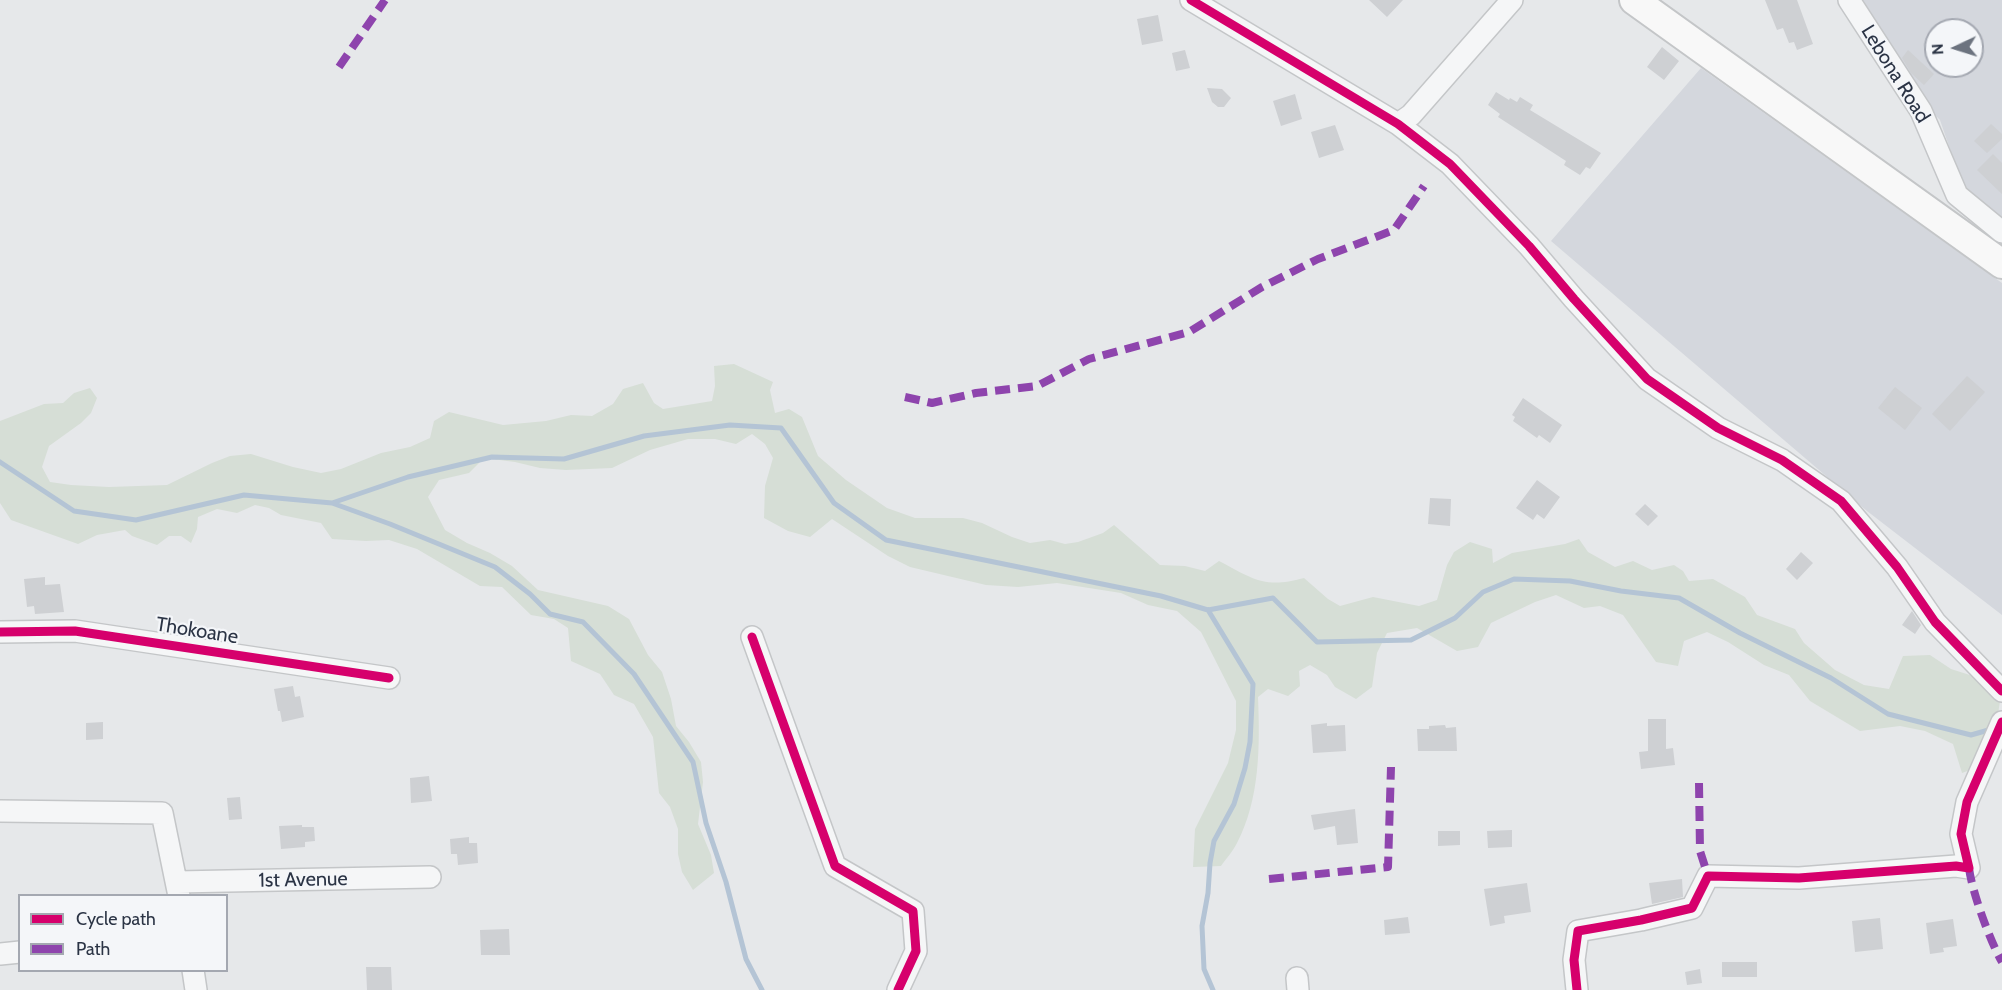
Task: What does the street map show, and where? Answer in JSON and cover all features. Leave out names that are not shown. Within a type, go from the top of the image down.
[{"type":"main road","points":[[1634,0],[2002,264]]},
{"type":"street","points":[[1191,0],[1398,124],[1450,164],[1529,246],[1647,379],[1718,428],[1782,460],[1841,501],[1897,567],[1935,622],[2002,692]]},
{"type":"street","points":[[1398,124],[1411,115],[1512,0]]},
{"type":"street","name":"Lebona Road","points":[[1850,0],[1921,111],[1957,195],[2002,232]]},
{"type":"street","name":"Thokoane","points":[[0,632],[75,631],[389,678]]},
{"type":"street","points":[[752,637],[835,866],[913,912],[916,951],[898,990]]},
{"type":"street","points":[[1577,990],[1574,960],[1578,931],[1692,908],[1708,876],[1799,878],[1956,866],[1969,868],[1961,834],[1967,802],[2002,722]]},
{"type":"street","name":"1st Avenue","points":[[0,811],[162,813],[178,889],[430,877]]},
{"type":"street","points":[[0,954],[18,952]]},
{"type":"street","points":[[193,972],[196,990]]},
{"type":"shaded area","points":[[1861,0],[2002,0],[2002,217],[1964,190],[1940,120],[1921,101]]},
{"type":"shaded area","points":[[1701,68],[2002,283],[2002,615],[1867,511],[1551,241]]},
{"type":"shaded area","points":[[734,364],[773,382],[770,390],[775,413],[789,409],[802,417],[818,456],[846,480],[887,508],[915,518],[963,518],[982,523],[1030,543],[1050,540],[1065,544],[1078,542],[1103,533],[1114,525],[1160,565],[1185,566],[1205,571],[1219,561],[1241,573],[1269,582],[1279,583],[1304,578],[1328,599],[1340,606],[1373,597],[1419,606],[1437,600],[1447,565],[1454,552],[1470,542],[1492,549],[1493,563],[1512,553],[1565,544],[1579,539],[1588,552],[1615,567],[1633,561],[1652,570],[1674,565],[1683,571],[1689,581],[1713,579],[1745,597],[1757,615],[1795,629],[1804,643],[1835,670],[1864,685],[1889,689],[1903,656],[1930,655],[1951,669],[1976,677],[2000,701],[1994,741],[1978,767],[1962,773],[1953,744],[1925,731],[1900,726],[1860,731],[1810,701],[1789,675],[1764,665],[1728,642],[1707,632],[1684,641],[1678,666],[1656,662],[1623,615],[1600,606],[1584,608],[1556,595],[1535,602],[1491,623],[1478,647],[1457,651],[1417,628],[1387,633],[1377,653],[1372,687],[1356,699],[1335,687],[1327,675],[1310,665],[1299,671],[1300,686],[1288,696],[1268,689],[1258,697],[1257,772],[1245,826],[1221,866],[1193,867],[1195,829],[1228,763],[1236,730],[1236,701],[1201,632],[1177,611],[1148,605],[1121,593],[1057,583],[1018,587],[986,585],[910,567],[888,556],[832,519],[810,537],[788,531],[764,518],[765,486],[773,458],[765,444],[752,434],[736,444],[715,439],[688,439],[650,450],[612,468],[566,470],[540,468],[484,458],[469,473],[439,480],[428,497],[445,530],[512,566],[538,590],[608,606],[629,619],[648,655],[662,672],[671,699],[676,726],[701,762],[703,782],[698,824],[711,855],[714,873],[693,890],[682,872],[678,854],[678,829],[670,807],[659,793],[653,737],[634,704],[614,695],[600,674],[571,661],[568,628],[554,619],[531,615],[502,587],[480,586],[417,549],[389,540],[332,539],[321,523],[281,515],[269,508],[255,505],[237,513],[217,509],[198,517],[197,529],[191,543],[181,536],[169,536],[157,545],[132,536],[125,530],[97,535],[78,544],[11,520],[0,503],[0,421],[44,404],[63,403],[74,393],[90,388],[97,398],[91,413],[49,446],[42,467],[50,482],[109,487],[167,485],[230,456],[251,454],[321,473],[341,469],[381,453],[410,447],[430,438],[434,421],[449,412],[503,425],[546,421],[571,415],[592,416],[613,404],[623,389],[643,383],[654,403],[663,409],[712,401],[715,386],[714,366]]},
{"type":"building","points":[[1369,0],[1403,0],[1387,17]]},
{"type":"building","points":[[1765,0],[1797,0],[1813,44],[1797,50],[1794,42],[1789,43],[1783,28],[1777,30]]},
{"type":"building","points":[[1158,15],[1163,41],[1142,45],[1137,19]]},
{"type":"building","points":[[1662,47],[1679,61],[1664,80],[1647,67]]},
{"type":"building","points":[[1185,50],[1190,68],[1176,71],[1172,53]]},
{"type":"building","points":[[1908,50],[1924,65],[1924,78],[1930,78],[1924,85],[1911,73],[1902,58]]},
{"type":"building","points":[[1207,88],[1222,89],[1231,98],[1224,107],[1218,107],[1212,102]]},
{"type":"building","points":[[1496,92],[1517,102],[1520,97],[1533,105],[1530,110],[1601,153],[1590,169],[1586,167],[1580,175],[1564,165],[1566,161],[1498,117],[1500,114],[1488,105]]},
{"type":"building","points":[[1295,94],[1302,119],[1281,126],[1273,101]]},
{"type":"building","points":[[1991,124],[2002,134],[2002,139],[1987,153],[1974,141]]},
{"type":"building","points":[[1335,125],[1344,150],[1319,158],[1311,132]]},
{"type":"building","points":[[1993,154],[2002,163],[2002,194],[1977,170]]},
{"type":"building","points":[[1967,376],[1985,392],[1950,431],[1932,414]]},
{"type":"building","points":[[1895,387],[1922,408],[1905,430],[1878,408]]},
{"type":"building","points":[[1523,398],[1562,425],[1550,443],[1539,435],[1537,438],[1513,421],[1515,417],[1512,415]]},
{"type":"building","points":[[1537,480],[1560,497],[1544,519],[1537,514],[1533,520],[1516,508]]},
{"type":"building","points":[[1430,498],[1451,499],[1450,526],[1428,524]]},
{"type":"building","points":[[1645,504],[1658,516],[1648,526],[1635,514]]},
{"type":"building","points":[[1801,552],[1813,563],[1797,580],[1786,569]]},
{"type":"building","points":[[45,577],[45,585],[60,584],[64,612],[35,614],[34,606],[27,607],[24,579]]},
{"type":"building","points":[[1912,611],[1921,625],[1915,634],[1902,625]]},
{"type":"building","points":[[293,686],[295,697],[300,696],[304,717],[282,722],[274,689]]},
{"type":"building","points":[[1648,719],[1666,719],[1666,749],[1673,748],[1675,765],[1641,769],[1639,752],[1648,751]]},
{"type":"building","points":[[103,722],[103,739],[86,740],[86,723]]},
{"type":"building","points":[[1327,723],[1327,726],[1345,725],[1346,751],[1313,753],[1311,725]]},
{"type":"building","points":[[1445,725],[1446,728],[1456,727],[1457,751],[1418,751],[1417,729]]},
{"type":"building","points":[[429,776],[432,801],[411,803],[410,778]]},
{"type":"building","points":[[240,797],[242,819],[229,820],[227,798]]},
{"type":"building","points":[[1355,809],[1358,843],[1337,845],[1335,826],[1314,830],[1311,815]]},
{"type":"building","points":[[302,825],[302,827],[314,827],[315,841],[305,842],[305,847],[281,849],[279,826]]},
{"type":"building","points":[[1512,830],[1512,847],[1488,848],[1487,831]]},
{"type":"building","points":[[1438,831],[1460,831],[1460,845],[1438,846]]},
{"type":"building","points":[[469,837],[469,843],[477,843],[478,863],[458,865],[457,854],[451,854],[450,839]]},
{"type":"building","points":[[1682,879],[1683,897],[1652,904],[1649,883]]},
{"type":"building","points":[[1527,883],[1531,912],[1504,916],[1505,923],[1490,926],[1484,889]]},
{"type":"building","points":[[1408,917],[1410,933],[1385,935],[1384,920]]},
{"type":"building","points":[[1880,918],[1883,949],[1855,952],[1852,921]]},
{"type":"building","points":[[1953,919],[1957,946],[1943,948],[1944,952],[1930,954],[1926,923]]},
{"type":"building","points":[[509,929],[510,955],[481,955],[480,930]]},
{"type":"building","points":[[1722,962],[1757,962],[1757,977],[1722,977]]},
{"type":"building","points":[[366,967],[391,967],[392,990],[367,990]]},
{"type":"building","points":[[1700,969],[1702,983],[1687,985],[1685,972]]},
{"type":"waterway","points":[[0,462],[74,511],[136,520],[244,495],[332,503],[408,477],[492,457],[564,459],[644,436],[730,425],[781,428],[834,503],[886,540],[1161,596],[1208,610],[1273,598],[1317,642],[1411,640],[1455,618],[1483,592],[1514,579],[1570,581],[1621,591],[1679,598],[1740,633],[1831,678],[1888,714],[1971,735],[1992,729]]},
{"type":"waterway","points":[[332,503],[495,567],[530,594],[550,614],[583,622],[634,674],[693,762],[706,823],[726,882],[746,959],[762,990]]},
{"type":"waterway","points":[[1208,610],[1253,684],[1250,742],[1245,768],[1234,804],[1214,841],[1210,863],[1202,926],[1204,969],[1213,990]]},
{"type":"marked path","points":[[339,67],[385,0]]},
{"type":"marked path","points":[[905,397],[932,403],[976,393],[1037,386],[1089,359],[1189,332],[1262,287],[1318,259],[1394,230],[1424,186]]},
{"type":"marked path","points":[[1269,879],[1388,867],[1391,767]]},
{"type":"marked path","points":[[1699,783],[1700,851],[1708,876]]},
{"type":"marked path","points":[[1969,868],[1982,916],[2002,962]]},
{"type":"cycle path","points":[[1191,0],[1398,124],[1450,164],[1529,246],[1647,379],[1718,428],[1782,460],[1841,501],[1897,567],[1935,622],[2002,691]]},
{"type":"cycle path","points":[[0,632],[75,631],[389,678]]},
{"type":"cycle path","points":[[752,637],[835,866],[913,911],[916,951],[898,990]]},
{"type":"cycle path","points":[[1577,990],[1574,960],[1578,931],[1692,908],[1708,876],[1799,878],[1956,866],[1969,868],[1961,834],[1967,802],[2002,722]]}]
